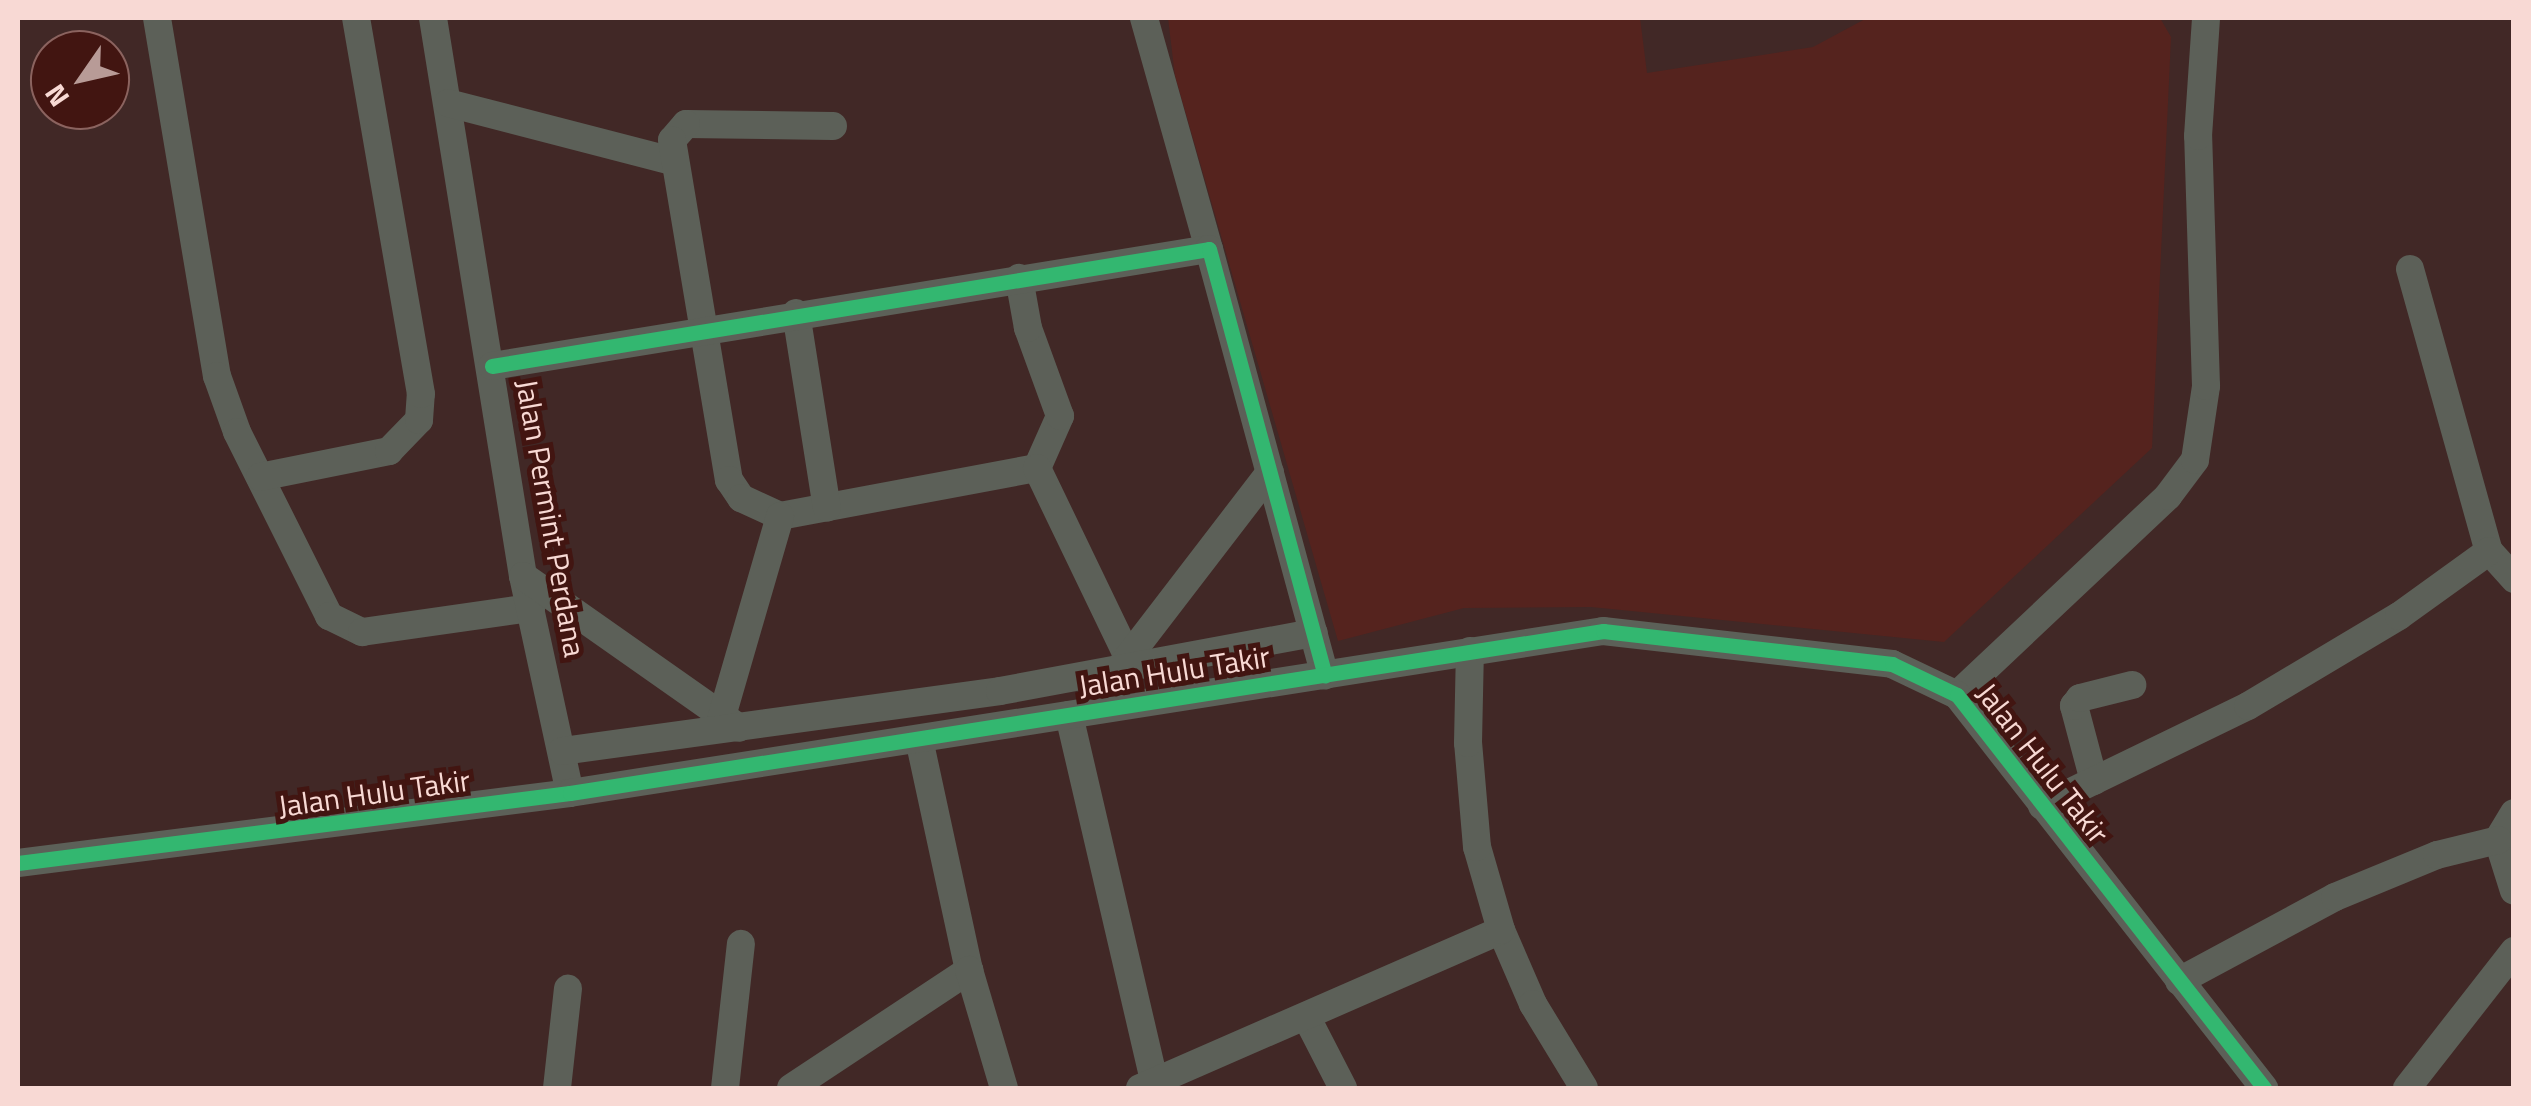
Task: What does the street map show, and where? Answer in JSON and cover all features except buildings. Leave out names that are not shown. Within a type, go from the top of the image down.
[{"type":"street","points":[[157,18],[217,376],[260,477],[329,616],[347,628],[418,627],[531,608]]},
{"type":"street","points":[[260,477],[389,451],[418,420],[422,394],[356,18]]},
{"type":"street","name":"Jalan Permint Perdana","points":[[432,18],[524,576],[570,793]]},
{"type":"street","points":[[1144,18],[1324,674]]},
{"type":"street","points":[[1957,695],[2168,496],[2195,460],[2206,386],[2198,136],[2206,18]]},
{"type":"street","points":[[448,103],[672,161]]},
{"type":"street","points":[[833,126],[686,124],[672,140],[672,161],[707,327],[729,480],[741,498],[780,516],[1037,468]]},
{"type":"street","points":[[492,366],[707,327],[1209,249]]},
{"type":"street","points":[[2410,269],[2490,551],[2514,578]]},
{"type":"street","points":[[1019,278],[1028,328],[1060,416],[1037,468],[1124,663]]},
{"type":"street","points":[[796,313],[827,508]]},
{"type":"street","points":[[1124,663],[1270,472]]},
{"type":"street","points":[[730,722],[780,516]]},
{"type":"street","points":[[2042,806],[2248,706],[2399,616],[2490,551]]},
{"type":"street","points":[[524,576],[730,722]]},
{"type":"street","name":"Jalan Hulu Takir","points":[[18,863],[570,793],[1603,631],[1892,664],[1957,695],[2264,1088]]},
{"type":"street","points":[[562,751],[1314,632]]},
{"type":"street","points":[[1470,651],[1473,804],[1502,930],[1533,1004],[1584,1088]]},
{"type":"street","points":[[2094,781],[2074,706],[2080,698],[2132,685]]},
{"type":"street","points":[[1069,715],[1147,1084],[1307,1018],[1502,930]]},
{"type":"street","points":[[919,739],[969,970],[1004,1088]]},
{"type":"street","points":[[2180,981],[2336,897],[2498,840],[2514,812]]},
{"type":"street","points":[[2498,840],[2514,891]]},
{"type":"street","points":[[725,1088],[741,944]]},
{"type":"street","points":[[2406,1088],[2514,951]]},
{"type":"street","points":[[791,1088],[969,970]]},
{"type":"street","points":[[557,1088],[568,989]]},
{"type":"street","points":[[1307,1018],[1344,1088]]},
{"type":"shaded area","points":[[1168,18],[1640,18],[1647,73],[1813,47],[1867,18],[2160,18],[2171,37],[2152,448],[1944,642],[1591,607],[1464,608],[1338,641],[1175,76]]},
{"type":"cycle path","points":[[492,366],[1209,249],[1325,675]]},
{"type":"cycle path","points":[[18,863],[570,793],[1603,631],[1892,664],[1957,695],[2264,1088]]}]
